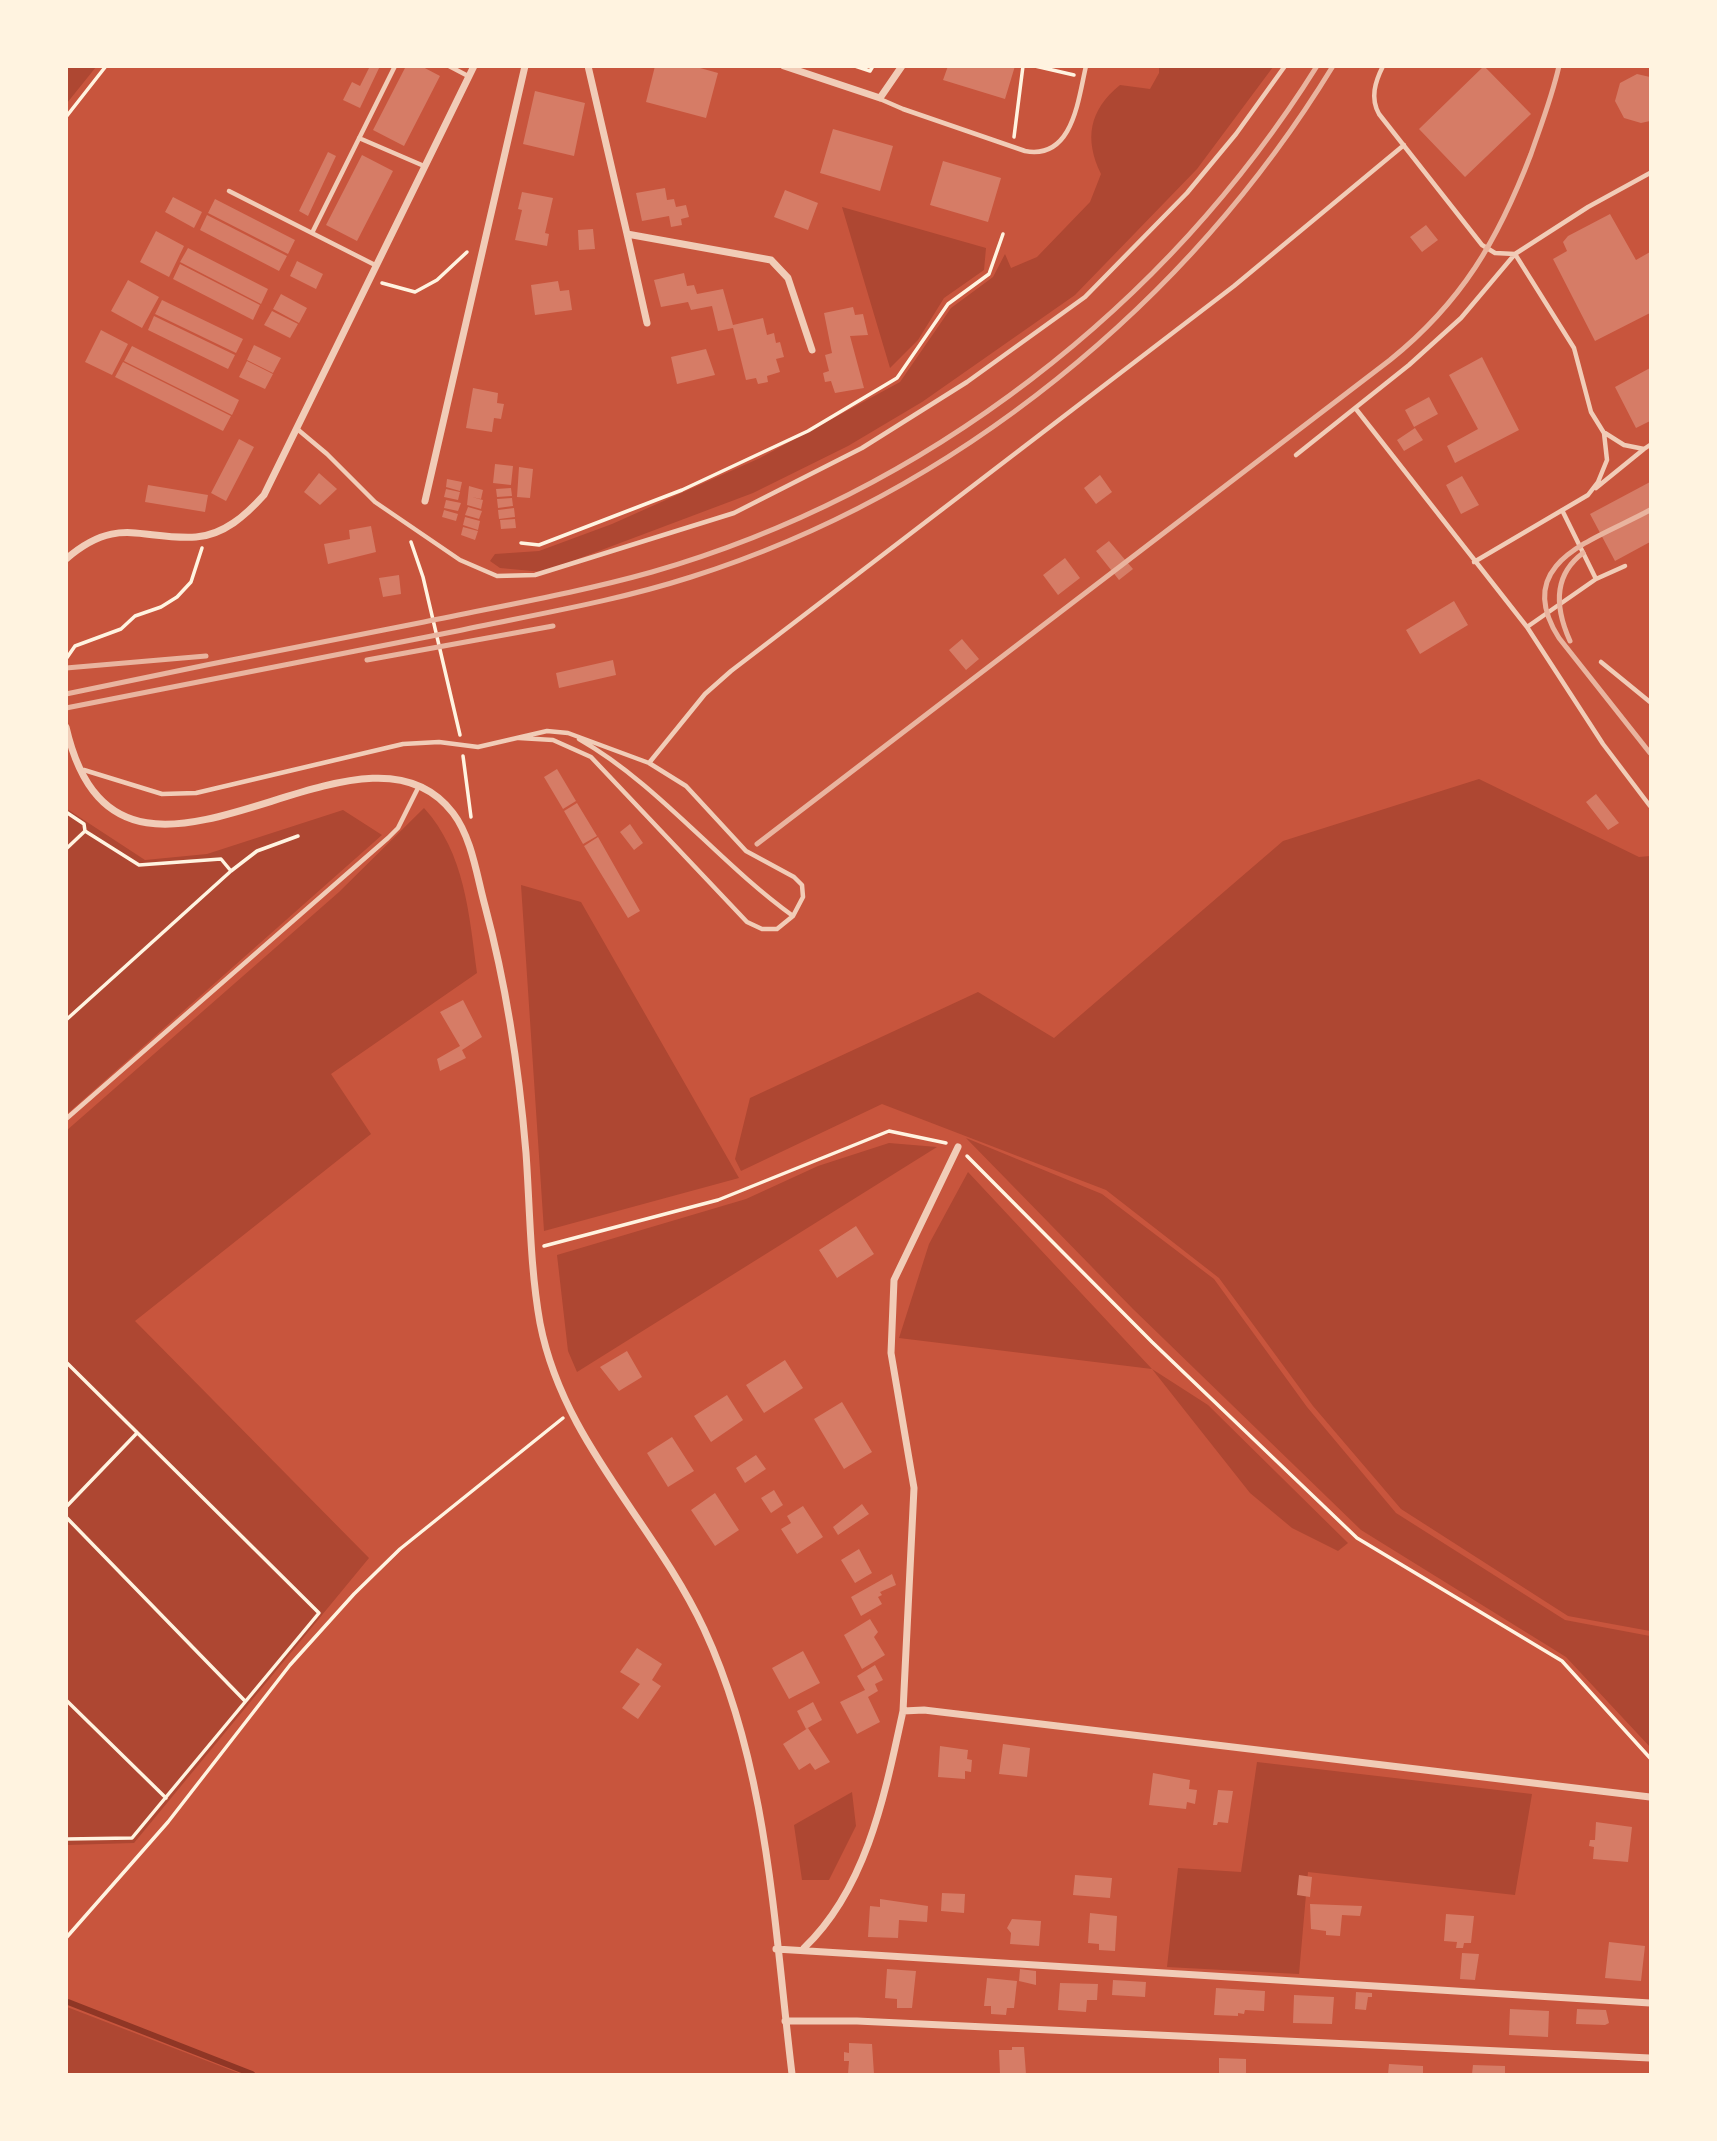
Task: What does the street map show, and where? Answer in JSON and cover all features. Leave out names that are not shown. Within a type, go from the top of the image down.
[{"type":"street","points":[[66,559],[87,543],[124,531],[197,537],[232,524],[248,513],[264,495],[474,66]]},
{"type":"street","points":[[425,501],[525,66]]},
{"type":"street","points":[[588,66],[647,323]]},
{"type":"street","points":[[785,66],[880,98],[902,66]]},
{"type":"street","points":[[627,234],[771,260],[788,278],[812,350]]},
{"type":"street","points":[[66,727],[71,745],[94,789],[111,807],[136,821],[164,826],[190,822],[368,778],[391,777],[419,786],[452,813],[464,836],[490,925],[514,1036],[535,1288],[546,1347],[570,1413],[606,1475],[665,1558],[701,1622],[724,1676],[744,1738],[755,1787],[792,2074]]},
{"type":"street","points":[[804,1948],[834,1911],[867,1849],[886,1791],[903,1711],[914,1488],[891,1353],[894,1280],[958,1147]]},
{"type":"street","points":[[903,1711],[924,1710],[1650,1797]]},
{"type":"street","points":[[776,1949],[804,1948],[819,1952],[1650,2003]]},
{"type":"street","points":[[785,2021],[871,2022],[1650,2058]]},
{"type":"lane","points":[[312,233],[395,66]]},
{"type":"lane","points":[[449,66],[469,77]]},
{"type":"lane","points":[[880,98],[903,110],[1035,153],[1052,149],[1073,125],[1086,66]]},
{"type":"lane","points":[[295,428],[327,454],[375,502],[415,530],[485,572],[511,577],[535,575],[734,513],[862,448],[967,382],[1085,297],[1186,193],[1236,134],[1284,66]]},
{"type":"lane","points":[[1383,66],[1373,99],[1379,114],[1482,245],[1495,253],[1515,254]]},
{"type":"lane","points":[[359,138],[425,166]]},
{"type":"lane","points":[[649,763],[705,694],[731,671],[1234,286],[1404,145]]},
{"type":"lane","points":[[1296,454],[1356,409],[1461,318],[1515,254],[1588,207],[1650,173]]},
{"type":"lane","points":[[229,191],[377,266]]},
{"type":"lane","points":[[1515,254],[1574,348],[1591,412],[1604,433],[1607,460],[1598,482],[1588,495]]},
{"type":"lane","points":[[1356,409],[1527,628],[1604,744],[1650,806]]},
{"type":"lane","points":[[1604,433],[1624,445],[1644,449]]},
{"type":"lane","points":[[1474,562],[1588,495],[1650,445]]},
{"type":"lane","points":[[1562,510],[1596,579]]},
{"type":"lane","points":[[1527,628],[1596,579],[1625,566]]},
{"type":"lane","points":[[1601,662],[1650,702]]},
{"type":"lane","points":[[83,770],[162,794],[196,793],[403,744],[439,742],[478,747],[511,738],[547,731],[568,733],[649,763],[686,786],[746,851],[794,877],[802,885],[803,897],[793,916],[777,929],[762,929],[747,922],[591,757],[552,740],[511,738]]},
{"type":"lane","points":[[568,733],[595,748],[634,779],[766,897],[793,916]]},
{"type":"lane","points":[[66,1119],[388,838],[398,828],[419,786]]},
{"type":"path","points":[[66,117],[106,66]]},
{"type":"path","points":[[855,66],[870,71],[873,66]]},
{"type":"path","points":[[1012,146],[1023,66]]},
{"type":"path","points":[[1035,66],[1083,77]]},
{"type":"path","points":[[521,543],[538,545],[682,490],[808,431],[897,378],[948,304],[989,274],[1003,234]]},
{"type":"path","points":[[370,277],[392,288],[415,292],[437,280],[472,246]]},
{"type":"path","points":[[415,530],[411,542],[423,577],[462,745],[472,815],[464,836]]},
{"type":"path","points":[[66,659],[75,646],[121,629],[135,616],[161,607],[177,597],[191,582],[198,567],[202,548],[197,537]]},
{"type":"path","points":[[66,812],[83,824],[85,831],[139,865],[221,859],[231,871]]},
{"type":"path","points":[[66,849],[85,831]]},
{"type":"path","points":[[66,1020],[231,871],[257,851],[298,836]]},
{"type":"path","points":[[532,1247],[559,1244],[719,1200],[889,1131],[925,1136],[958,1147],[1152,1342],[1357,1538],[1562,1661],[1650,1758]]},
{"type":"path","points":[[66,1362],[319,1613],[132,1838],[66,1839]]},
{"type":"path","points":[[66,1938],[168,1822],[290,1665],[354,1594],[400,1549],[546,1429],[570,1413]]},
{"type":"path","points":[[66,1507],[137,1433]]},
{"type":"path","points":[[66,1517],[245,1701]]},
{"type":"path","points":[[66,1700],[166,1798]]},
{"type":"shaded area","points":[[66,67],[96,67],[67,103]]},
{"type":"shaded area","points":[[1159,67],[1273,67],[1197,169],[1075,295],[922,402],[848,446],[753,493],[543,572],[500,568],[490,561],[495,554],[539,551],[612,524],[760,458],[900,382],[951,308],[993,277],[1005,254],[1011,268],[1037,257],[1090,202],[1101,174],[1092,149],[1092,126],[1096,115],[1120,85],[1150,89],[1159,73]]},
{"type":"shaded area","points":[[842,207],[986,248],[984,270],[944,298],[918,340],[890,368]]},
{"type":"shaded area","points":[[1479,779],[1639,857],[1650,856],[1650,1631],[1568,1616],[1401,1509],[1313,1406],[1219,1278],[1106,1190],[882,1104],[741,1171],[735,1159],[750,1098],[978,992],[1054,1038],[1283,841]]},
{"type":"shaded area","points":[[424,808],[438,826],[457,864],[468,907],[477,973],[331,1074],[371,1134],[135,1321],[369,1558],[134,1843],[67,1845],[66,1131],[339,892]]},
{"type":"shaded area","points":[[67,809],[145,860],[207,854],[343,810],[382,835],[67,1114]]},
{"type":"shaded area","points":[[521,885],[581,902],[739,1178],[544,1231]]},
{"type":"shaded area","points":[[966,1138],[1102,1194],[1214,1279],[1307,1407],[1396,1513],[1565,1620],[1650,1636],[1650,1747],[1566,1657],[1361,1530],[1133,1309]]},
{"type":"shaded area","points":[[889,1143],[937,1147],[577,1372],[568,1351],[557,1255],[746,1199],[818,1166]]},
{"type":"shaded area","points":[[968,1172],[1152,1369],[899,1338],[929,1244]]},
{"type":"shaded area","points":[[1152,1369],[1208,1405],[1348,1543],[1338,1551],[1292,1528],[1250,1493]]},
{"type":"shaded area","points":[[1257,1762],[1532,1794],[1515,1895],[1308,1872],[1299,1974],[1167,1967],[1178,1868],[1241,1872]]},
{"type":"shaded area","points":[[852,1792],[856,1826],[829,1880],[802,1880],[794,1825]]},
{"type":"shaded area","points":[[67,2007],[241,2074],[67,2074]]},
{"type":"building","points":[[370,66],[380,66],[360,108],[343,100],[352,82],[360,86]]},
{"type":"building","points":[[406,66],[421,66],[440,76],[404,146],[373,130]]},
{"type":"building","points":[[655,66],[693,66],[718,73],[706,118],[646,102]]},
{"type":"building","points":[[948,66],[1015,66],[1005,99],[943,80]]},
{"type":"building","points":[[1484,66],[1531,114],[1465,177],[1419,129]]},
{"type":"building","points":[[1637,74],[1650,77],[1650,121],[1641,123],[1624,118],[1615,101],[1620,83]]},
{"type":"building","points":[[535,91],[585,103],[574,156],[523,144]]},
{"type":"building","points":[[833,129],[893,146],[880,191],[820,173]]},
{"type":"building","points":[[328,152],[336,156],[308,216],[299,211]]},
{"type":"building","points":[[362,155],[393,171],[357,241],[326,225]]},
{"type":"building","points":[[943,161],[1001,178],[988,222],[930,205]]},
{"type":"building","points":[[665,188],[667,200],[674,199],[676,207],[686,205],[689,217],[681,219],[682,225],[671,227],[669,216],[642,221],[636,193]]},
{"type":"building","points":[[785,190],[818,203],[808,230],[774,217]]},
{"type":"building","points":[[522,192],[553,198],[545,233],[549,234],[547,246],[515,240],[522,210],[518,209]]},
{"type":"building","points":[[173,197],[202,212],[194,228],[165,212]]},
{"type":"building","points":[[215,199],[295,240],[288,254],[208,213]]},
{"type":"building","points":[[1610,214],[1636,260],[1650,252],[1650,313],[1595,341],[1553,259],[1567,251],[1563,242],[1568,236]]},
{"type":"building","points":[[207,215],[287,256],[279,271],[200,230]]},
{"type":"building","points":[[1426,225],[1438,240],[1422,252],[1410,237]]},
{"type":"building","points":[[593,229],[595,249],[579,250],[578,230]]},
{"type":"building","points":[[156,231],[184,246],[169,277],[140,262]]},
{"type":"building","points":[[188,248],[268,289],[261,304],[180,262]]},
{"type":"building","points":[[297,261],[323,274],[316,289],[290,276]]},
{"type":"building","points":[[180,264],[260,305],[253,320],[173,279]]},
{"type":"building","points":[[684,273],[687,286],[694,285],[697,294],[723,289],[733,325],[763,318],[767,335],[774,333],[776,343],[780,342],[784,357],[776,359],[780,372],[767,376],[768,382],[758,384],[756,378],[746,380],[733,328],[718,331],[712,306],[691,310],[688,302],[661,307],[654,280]]},
{"type":"building","points":[[128,280],[159,297],[142,328],[111,311]]},
{"type":"building","points":[[558,281],[560,291],[569,290],[572,310],[535,315],[531,285]]},
{"type":"building","points":[[281,294],[307,308],[299,323],[273,309]]},
{"type":"building","points":[[162,300],[243,339],[236,353],[155,314]]},
{"type":"building","points":[[853,307],[855,315],[863,314],[868,335],[850,336],[864,388],[835,393],[831,381],[825,382],[823,373],[829,371],[825,355],[832,353],[824,313]]},
{"type":"building","points":[[272,311],[298,324],[290,338],[264,325]]},
{"type":"building","points":[[154,316],[235,355],[228,369],[148,330]]},
{"type":"building","points":[[101,330],[128,344],[112,375],[85,362]]},
{"type":"building","points":[[254,345],[281,358],[273,373],[247,360]]},
{"type":"building","points":[[132,346],[239,400],[232,415],[124,361]]},
{"type":"building","points":[[706,349],[715,375],[677,384],[671,357]]},
{"type":"building","points":[[1482,357],[1519,430],[1455,463],[1447,446],[1478,429],[1449,375]]},
{"type":"building","points":[[247,361],[273,374],[265,389],[239,377]]},
{"type":"building","points":[[123,362],[231,416],[223,431],[115,377]]},
{"type":"building","points":[[1650,368],[1650,421],[1636,428],[1615,387]]},
{"type":"building","points":[[473,388],[498,393],[497,403],[504,404],[501,419],[494,418],[492,432],[466,428]]},
{"type":"building","points":[[1429,397],[1438,414],[1414,427],[1405,410]]},
{"type":"building","points":[[1415,428],[1423,440],[1404,451],[1397,440]]},
{"type":"building","points":[[239,439],[254,447],[226,501],[211,493]]},
{"type":"building","points":[[495,464],[513,466],[511,485],[493,483]]},
{"type":"building","points":[[519,467],[533,469],[530,498],[517,497]]},
{"type":"building","points":[[319,473],[337,489],[320,505],[304,492]]},
{"type":"building","points":[[1100,475],[1112,492],[1096,504],[1084,488]]},
{"type":"building","points":[[1462,476],[1479,505],[1461,514],[1446,485]]},
{"type":"building","points":[[447,479],[462,482],[460,491],[446,487]]},
{"type":"building","points":[[1650,482],[1650,542],[1615,561],[1590,514]]},
{"type":"building","points":[[148,485],[208,495],[205,512],[145,502]]},
{"type":"building","points":[[469,486],[483,490],[481,499],[472,497],[483,500],[481,509],[467,505]]},
{"type":"building","points":[[511,488],[512,496],[497,497],[496,489]]},
{"type":"building","points":[[446,489],[460,492],[458,500],[444,497]]},
{"type":"building","points":[[512,498],[513,506],[498,508],[497,499]]},
{"type":"building","points":[[446,500],[461,503],[458,511],[444,508]]},
{"type":"building","points":[[468,507],[482,511],[479,519],[465,515]]},
{"type":"building","points":[[514,508],[515,517],[499,519],[498,510]]},
{"type":"building","points":[[444,510],[458,514],[456,521],[442,517]]},
{"type":"building","points":[[465,517],[480,521],[478,530],[463,525]]},
{"type":"building","points":[[515,519],[516,528],[501,529],[500,520]]},
{"type":"building","points":[[371,526],[376,552],[328,564],[324,544],[350,539],[349,530]]},
{"type":"building","points":[[463,527],[478,531],[475,540],[461,535]]},
{"type":"building","points":[[1109,541],[1133,569],[1119,580],[1096,551]]},
{"type":"building","points":[[1065,558],[1080,578],[1058,595],[1043,575]]},
{"type":"building","points":[[399,575],[401,594],[383,597],[379,578]]},
{"type":"building","points":[[1454,601],[1468,625],[1420,654],[1406,630]]},
{"type":"building","points":[[962,639],[979,659],[966,670],[949,650]]},
{"type":"building","points":[[613,660],[616,675],[559,688],[556,673]]},
{"type":"building","points":[[557,769],[576,801],[563,809],[544,777]]},
{"type":"building","points":[[1596,794],[1619,823],[1608,830],[1586,802]]},
{"type":"building","points":[[577,803],[597,836],[583,844],[564,811]]},
{"type":"building","points":[[630,824],[643,843],[634,850],[620,832]]},
{"type":"building","points":[[598,837],[640,911],[628,918],[584,846]]},
{"type":"building","points":[[463,1000],[482,1037],[462,1050],[466,1058],[440,1071],[437,1059],[460,1046],[440,1012]]},
{"type":"building","points":[[856,1226],[874,1254],[837,1278],[819,1250]]},
{"type":"building","points":[[627,1351],[642,1377],[619,1391],[600,1367]]},
{"type":"building","points":[[785,1360],[803,1388],[764,1413],[746,1385]]},
{"type":"building","points":[[727,1395],[743,1420],[711,1442],[694,1416]]},
{"type":"building","points":[[842,1402],[872,1452],[844,1469],[814,1419]]},
{"type":"building","points":[[672,1437],[694,1471],[668,1487],[647,1453]]},
{"type":"building","points":[[756,1455],[766,1469],[745,1483],[736,1468]]},
{"type":"building","points":[[774,1490],[783,1505],[771,1513],[761,1498]]},
{"type":"building","points":[[715,1493],[739,1530],[715,1546],[691,1510]]},
{"type":"building","points":[[862,1504],[869,1514],[838,1535],[833,1527]]},
{"type":"building","points":[[803,1506],[823,1537],[797,1554],[781,1529],[791,1523],[787,1516]]},
{"type":"building","points":[[859,1549],[872,1573],[855,1583],[841,1560]]},
{"type":"building","points":[[892,1574],[896,1585],[880,1592],[882,1595],[878,1597],[882,1604],[861,1616],[851,1597]]},
{"type":"building","points":[[870,1619],[878,1632],[874,1637],[885,1655],[862,1669],[844,1635]]},
{"type":"building","points":[[637,1648],[662,1664],[652,1680],[661,1686],[638,1719],[622,1708],[640,1684],[620,1672]]},
{"type":"building","points":[[803,1651],[820,1683],[789,1699],[772,1668]]},
{"type":"building","points":[[875,1665],[883,1680],[875,1684],[878,1691],[868,1697],[880,1722],[857,1734],[840,1702],[865,1690],[857,1676]]},
{"type":"building","points":[[813,1702],[822,1720],[806,1729],[797,1711]]},
{"type":"building","points":[[808,1728],[830,1762],[815,1770],[810,1763],[799,1770],[783,1744]]},
{"type":"building","points":[[1003,1744],[1030,1748],[1027,1777],[999,1774]]},
{"type":"building","points":[[940,1746],[968,1750],[967,1759],[972,1760],[971,1772],[965,1771],[965,1779],[938,1777]]},
{"type":"building","points":[[1153,1773],[1190,1780],[1189,1789],[1197,1790],[1195,1804],[1187,1802],[1186,1809],[1149,1805]]},
{"type":"building","points":[[1218,1790],[1233,1791],[1228,1823],[1218,1822],[1213,1825]]},
{"type":"building","points":[[1596,1822],[1632,1827],[1628,1862],[1593,1859],[1594,1847],[1589,1846],[1590,1840],[1595,1840]]},
{"type":"building","points":[[1075,1875],[1112,1878],[1110,1898],[1073,1895]]},
{"type":"building","points":[[1299,1875],[1312,1877],[1310,1897],[1297,1895]]},
{"type":"building","points":[[942,1893],[965,1894],[964,1913],[941,1911]]},
{"type":"building","points":[[880,1899],[928,1906],[927,1922],[899,1920],[898,1938],[868,1937],[870,1906],[880,1907]]},
{"type":"building","points":[[1310,1904],[1362,1906],[1360,1916],[1342,1915],[1340,1936],[1326,1935],[1326,1931],[1311,1929]]},
{"type":"building","points":[[1090,1913],[1117,1916],[1115,1951],[1099,1950],[1099,1944],[1088,1943]]},
{"type":"building","points":[[1446,1914],[1474,1916],[1471,1943],[1464,1943],[1463,1948],[1456,1948],[1457,1942],[1444,1941]]},
{"type":"building","points":[[1012,1919],[1041,1921],[1039,1946],[1010,1944],[1011,1933],[1007,1928]]},
{"type":"building","points":[[1609,1942],[1645,1946],[1641,1981],[1605,1978]]},
{"type":"building","points":[[1462,1953],[1479,1954],[1475,1980],[1460,1979]]},
{"type":"building","points":[[887,1969],[916,1971],[912,2008],[897,2008],[897,1999],[885,1998]]},
{"type":"building","points":[[1020,1969],[1036,1971],[1036,1985],[1019,1981]]},
{"type":"building","points":[[987,1978],[1017,1981],[1014,2008],[1007,2008],[1006,2015],[991,2014],[991,2006],[984,2006]]},
{"type":"building","points":[[1113,1980],[1146,1982],[1145,1997],[1112,1995]]},
{"type":"building","points":[[1060,1983],[1098,1984],[1097,2000],[1087,2000],[1086,2012],[1058,2010]]},
{"type":"building","points":[[1216,1988],[1265,1991],[1264,2011],[1245,2010],[1244,2014],[1238,2013],[1238,2016],[1214,2015]]},
{"type":"building","points":[[1356,1992],[1372,1993],[1372,1997],[1368,1997],[1366,2010],[1355,2009]]},
{"type":"building","points":[[1294,1995],[1334,1997],[1332,2024],[1293,2023]]},
{"type":"building","points":[[1510,2009],[1549,2011],[1548,2037],[1509,2035]]},
{"type":"building","points":[[1577,2009],[1606,2010],[1609,2023],[1576,2024]]},
{"type":"building","points":[[849,2043],[872,2044],[874,2074],[848,2074],[849,2061],[844,2061],[844,2052],[849,2053]]},
{"type":"building","points":[[1012,2047],[1024,2047],[1026,2074],[1000,2074],[999,2050],[1012,2050]]},
{"type":"building","points":[[1219,2058],[1246,2059],[1246,2074],[1219,2074]]},
{"type":"building","points":[[1389,2064],[1423,2066],[1423,2074],[1388,2074]]},
{"type":"building","points":[[1473,2065],[1505,2066],[1505,2074],[1472,2074]]},
{"type":"waterway","points":[[68,2002],[252,2074]]},
{"type":"railway","points":[[66,694],[624,580],[753,537],[850,494],[943,441],[1031,380],[1112,311],[1188,236],[1256,154],[1317,66]]},
{"type":"railway","points":[[66,708],[632,594],[691,577],[789,541],[883,495],[972,441],[1057,379],[1136,310],[1209,234],[1275,153],[1333,66]]},
{"type":"railway","points":[[757,844],[1390,360],[1415,338],[1458,292],[1491,242],[1531,154],[1559,66]]},
{"type":"railway","points":[[1650,510],[1585,543],[1566,556],[1552,572],[1545,590],[1547,612],[1559,638],[1650,753]]},
{"type":"railway","points":[[1570,641],[1562,617],[1560,594],[1566,572],[1583,553]]},
{"type":"railway","points":[[367,660],[553,626]]},
{"type":"railway","points":[[66,668],[206,656]]}]
